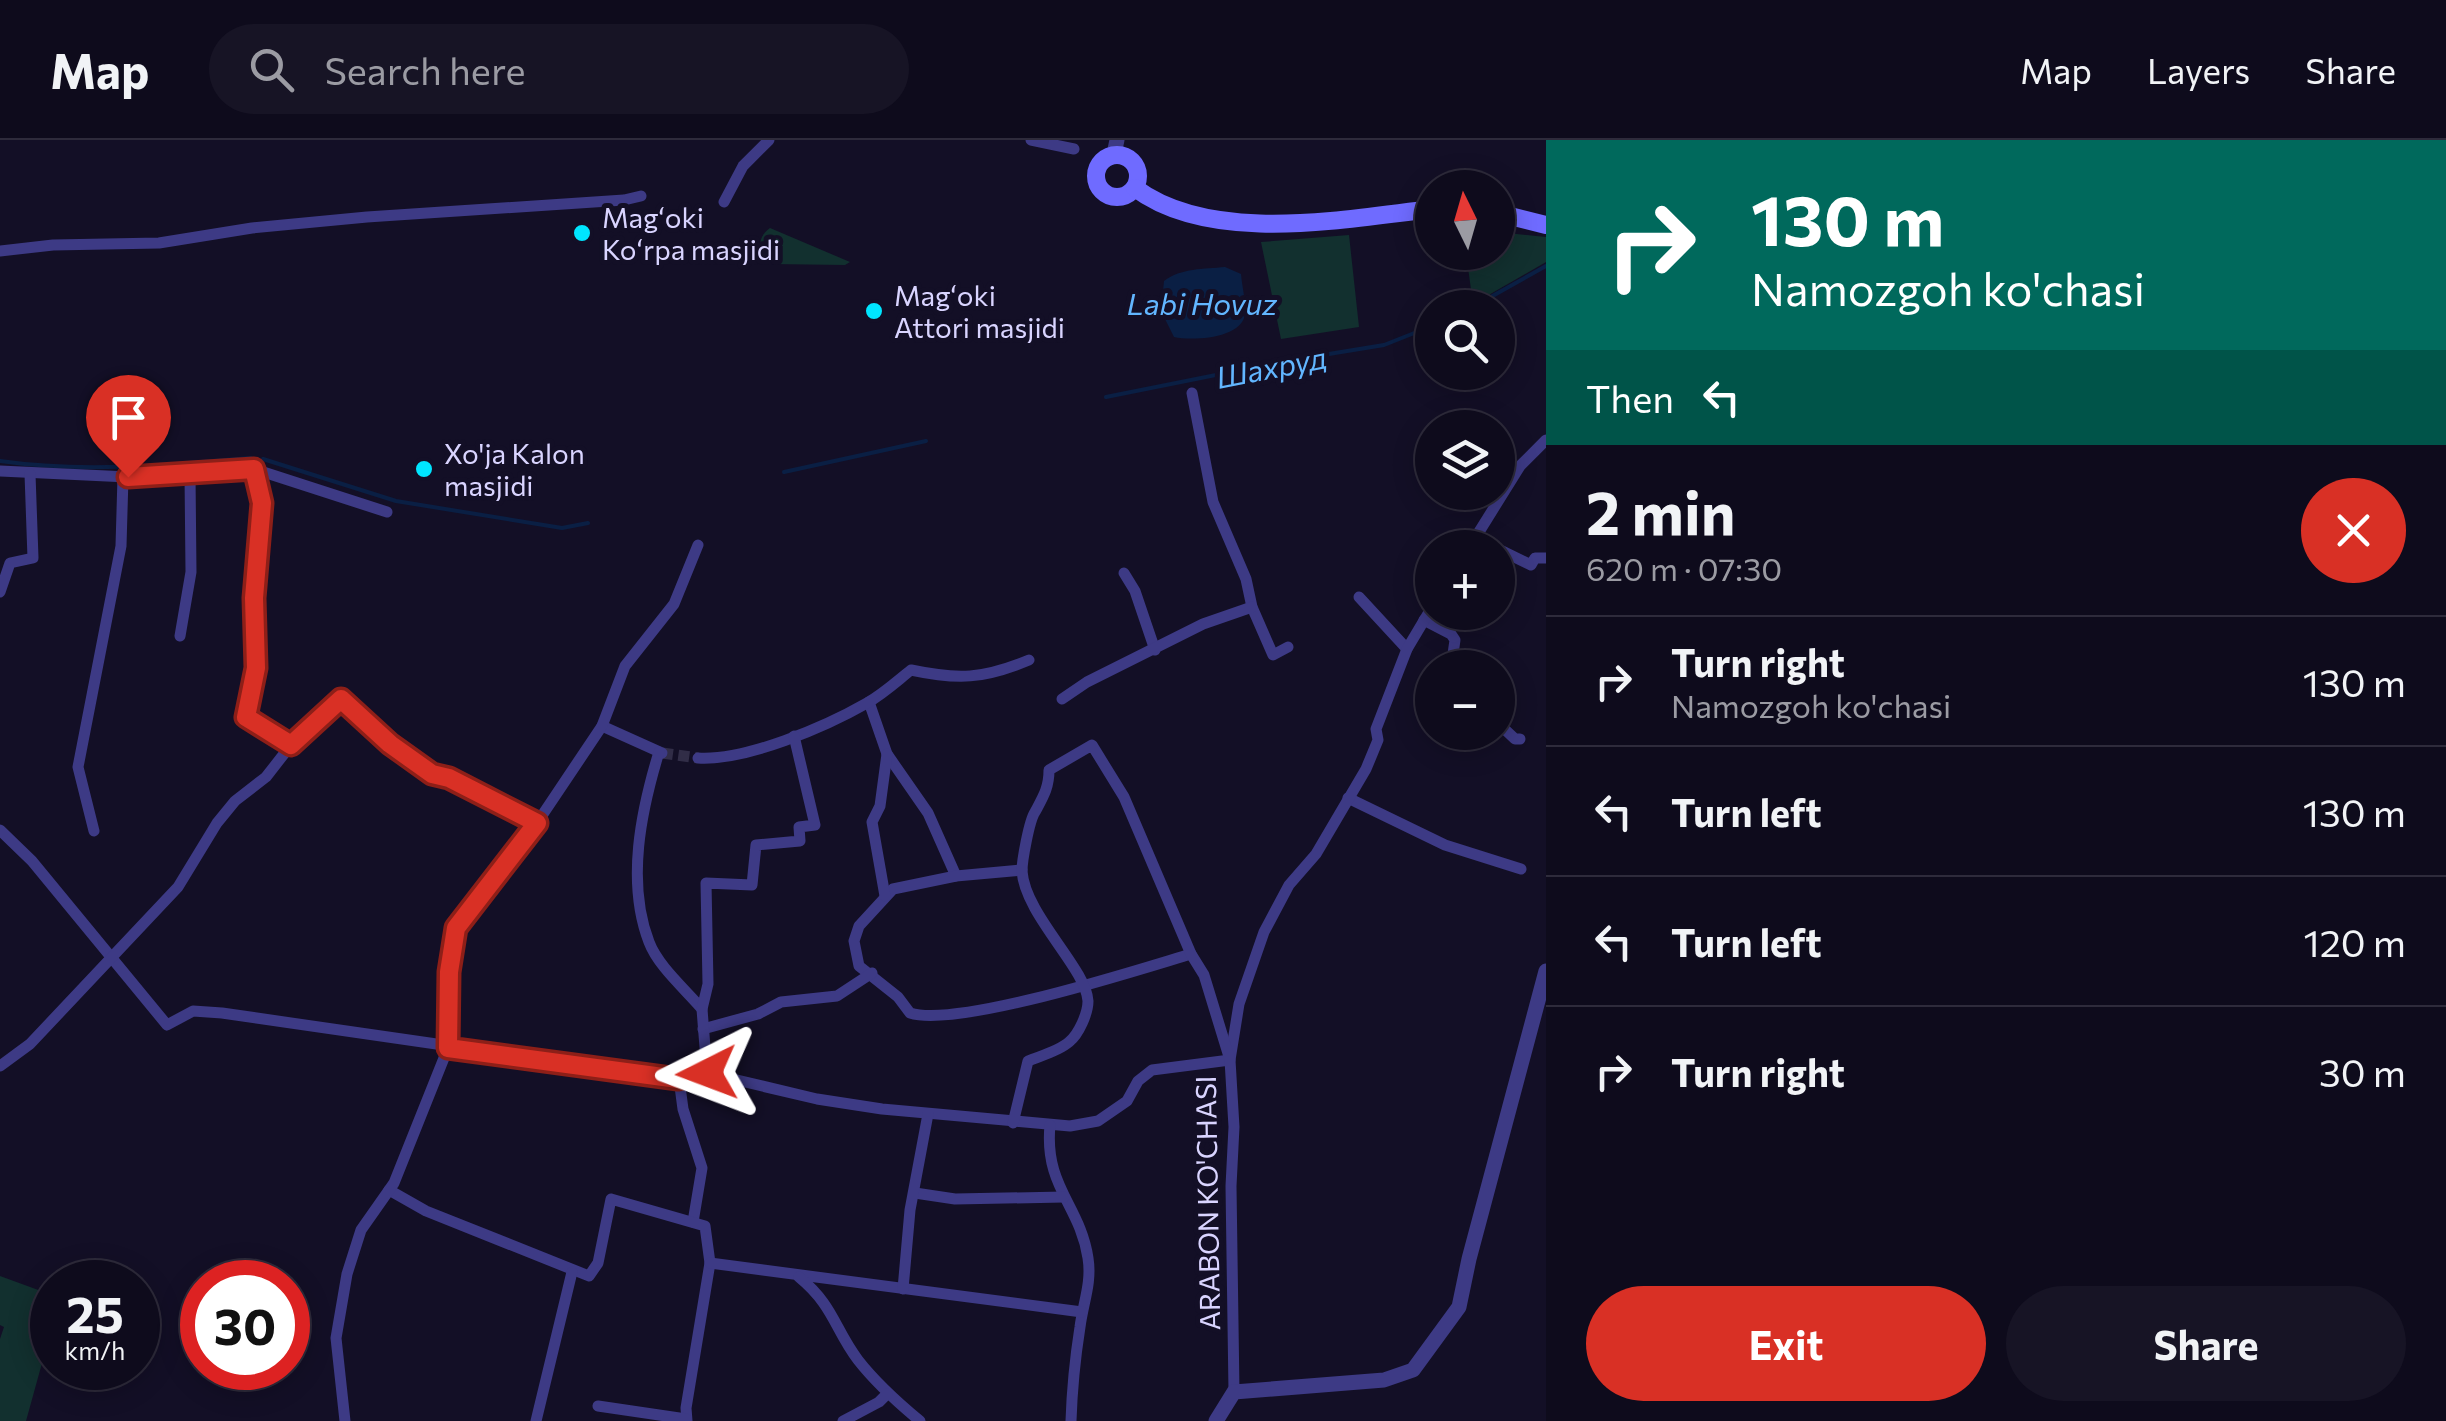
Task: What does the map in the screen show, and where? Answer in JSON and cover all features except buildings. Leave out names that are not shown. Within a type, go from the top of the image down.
[{"type":"main road","points":[[1115,147],[1136,164],[1134,188],[1128,194],[1112,197],[1098,187],[1100,163],[1115,147]]},
{"type":"main road","points":[[1134,188],[1153,202],[1174,210],[1228,222],[1286,222],[1415,211]]},
{"type":"street","points":[[724,202],[743,166],[770,140]]},
{"type":"street","points":[[1031,140],[1074,150]]},
{"type":"street","points":[[0,251],[53,245],[159,243],[252,228],[641,196]]},
{"type":"street","points":[[1192,393],[1213,502],[1246,579],[1252,607],[1273,654],[1288,647]]},
{"type":"street","points":[[1480,530],[1520,466],[1545,444]]},
{"type":"street","points":[[254,469],[262,503],[254,598],[256,668],[246,717],[291,745]]},
{"type":"street","points":[[0,471],[123,477],[254,469],[387,512]]},
{"type":"street","points":[[0,592],[10,563],[33,558],[30,474]]},
{"type":"street","points":[[180,636],[191,572],[190,474]]},
{"type":"street","points":[[94,830],[78,767],[121,546],[123,477]]},
{"type":"street","points":[[345,1421],[336,1352],[347,1274],[361,1230],[389,1190],[448,1048],[449,972],[456,928],[537,823],[602,726],[625,666],[674,604],[698,545]]},
{"type":"street","points":[[1515,557],[1532,565],[1535,558],[1546,558]]},
{"type":"street","points":[[1124,572],[1135,591],[1155,650]]},
{"type":"street","points":[[1358,597],[1407,650]]},
{"type":"street","points":[[1062,699],[1087,682],[1203,624],[1252,607]]},
{"type":"street","points":[[0,830],[32,861],[167,1025],[194,1010],[678,1079],[707,1073],[817,1099],[928,1114],[1070,1126],[1098,1121],[1127,1102],[1138,1081],[1152,1070],[1230,1060],[1238,1004],[1264,932],[1289,885],[1316,854],[1378,740],[1376,728],[1418,630]]},
{"type":"street","points":[[1443,630],[1455,640],[1454,650]]},
{"type":"street","points":[[698,758],[738,756],[794,736],[868,702],[911,670],[954,679],[1008,669],[1029,660]]},
{"type":"street","points":[[0,1066],[30,1044],[178,887],[216,823],[235,801],[266,777],[291,745],[341,699],[390,744],[432,774],[449,778],[537,823]]},
{"type":"street","points":[[868,702],[888,754],[928,814],[956,876]]},
{"type":"street","points":[[602,726],[661,752],[644,810],[637,893],[650,945],[702,1008]]},
{"type":"street","points":[[707,1073],[702,1008],[708,984],[706,883],[752,885],[756,845],[800,840],[799,827],[815,825],[794,736]]},
{"type":"street","points":[[1515,739],[1520,739]]},
{"type":"street","name":"ARABON KO'CHASI","points":[[1022,870],[1030,826],[1048,788],[1049,770],[1092,745],[1124,797],[1191,954],[1204,975],[1230,1060],[1234,1126],[1234,1392]]},
{"type":"street","points":[[886,896],[872,822],[880,806],[888,754]]},
{"type":"street","points":[[1348,798],[1445,845],[1521,869]]},
{"type":"street","points":[[1014,1123],[1028,1061],[1069,1042],[1082,1023],[1088,1001],[1082,985],[1031,899],[1022,870],[956,876],[893,889],[859,926],[854,941],[859,966],[916,1015],[961,1014],[1082,985],[1191,954]]},
{"type":"street","points":[[1214,1420],[1234,1392],[1384,1380],[1413,1370],[1459,1307],[1546,971]]},
{"type":"street","points":[[703,1029],[758,1014],[781,1002],[837,996],[872,974]]},
{"type":"street","points":[[678,1079],[682,1109],[702,1168],[694,1222]]},
{"type":"street","points":[[904,1289],[928,1114]]},
{"type":"street","points":[[1050,1124],[1052,1173],[1088,1258],[1090,1284],[1073,1368],[1071,1421]]},
{"type":"street","points":[[389,1190],[426,1211],[589,1276],[594,1271],[611,1199],[705,1226],[710,1264],[686,1420],[598,1406]]},
{"type":"street","points":[[915,1193],[954,1199],[1064,1197]]},
{"type":"street","points":[[710,1264],[1082,1312]]},
{"type":"street","points":[[536,1421],[572,1272]]},
{"type":"street","points":[[799,1278],[819,1294],[856,1357],[888,1394],[920,1421]]},
{"type":"street","points":[[843,1421],[888,1394]]},
{"type":"green space","points":[[770,228],[850,262],[771,264],[760,246],[762,236]]},
{"type":"green space","points":[[1515,234],[1546,237],[1546,262],[1497,290],[1471,290],[1468,270],[1515,270]]},
{"type":"green space","points":[[1349,235],[1359,327],[1281,339],[1261,242]]},
{"type":"green space","points":[[0,1276],[30,1287],[30,1390],[35,1390],[26,1421],[0,1421],[0,1339],[4,1327],[0,1325]]},
{"type":"water","name":"Labi Hovuz","points":[[1225,267],[1241,274],[1245,309],[1242,322],[1215,336],[1174,337],[1161,311],[1164,281],[1185,271]]},
{"type":"waterway","name":"Шахруд","points":[[1503,290],[1546,266]]},
{"type":"waterway","name":"Шахруд","points":[[1106,397],[1384,345],[1415,333]]},
{"type":"waterway","name":"Шахруд","points":[[784,472],[926,441]]},
{"type":"waterway","points":[[0,461],[94,467],[251,458]]},
{"type":"waterway","points":[[263,459],[396,501],[562,528],[588,523]]},
{"type":"tunnel","points":[[662,753],[698,758]]},
{"type":"place","name":"Magʻoki Koʻrpa masjidi","points":[[582,233]]},
{"type":"place","name":"Magʻoki Attori masjidi","points":[[874,311]]},
{"type":"place","name":"Xo'ja Kalon masjidi","points":[[424,469]]},
{"type":"route","points":[[128,477],[254,469],[262,503],[254,598],[256,668],[246,717],[291,745],[341,699],[390,744],[432,774],[449,778],[537,823],[456,928],[449,972],[448,1048],[678,1079],[707,1073]]}]
